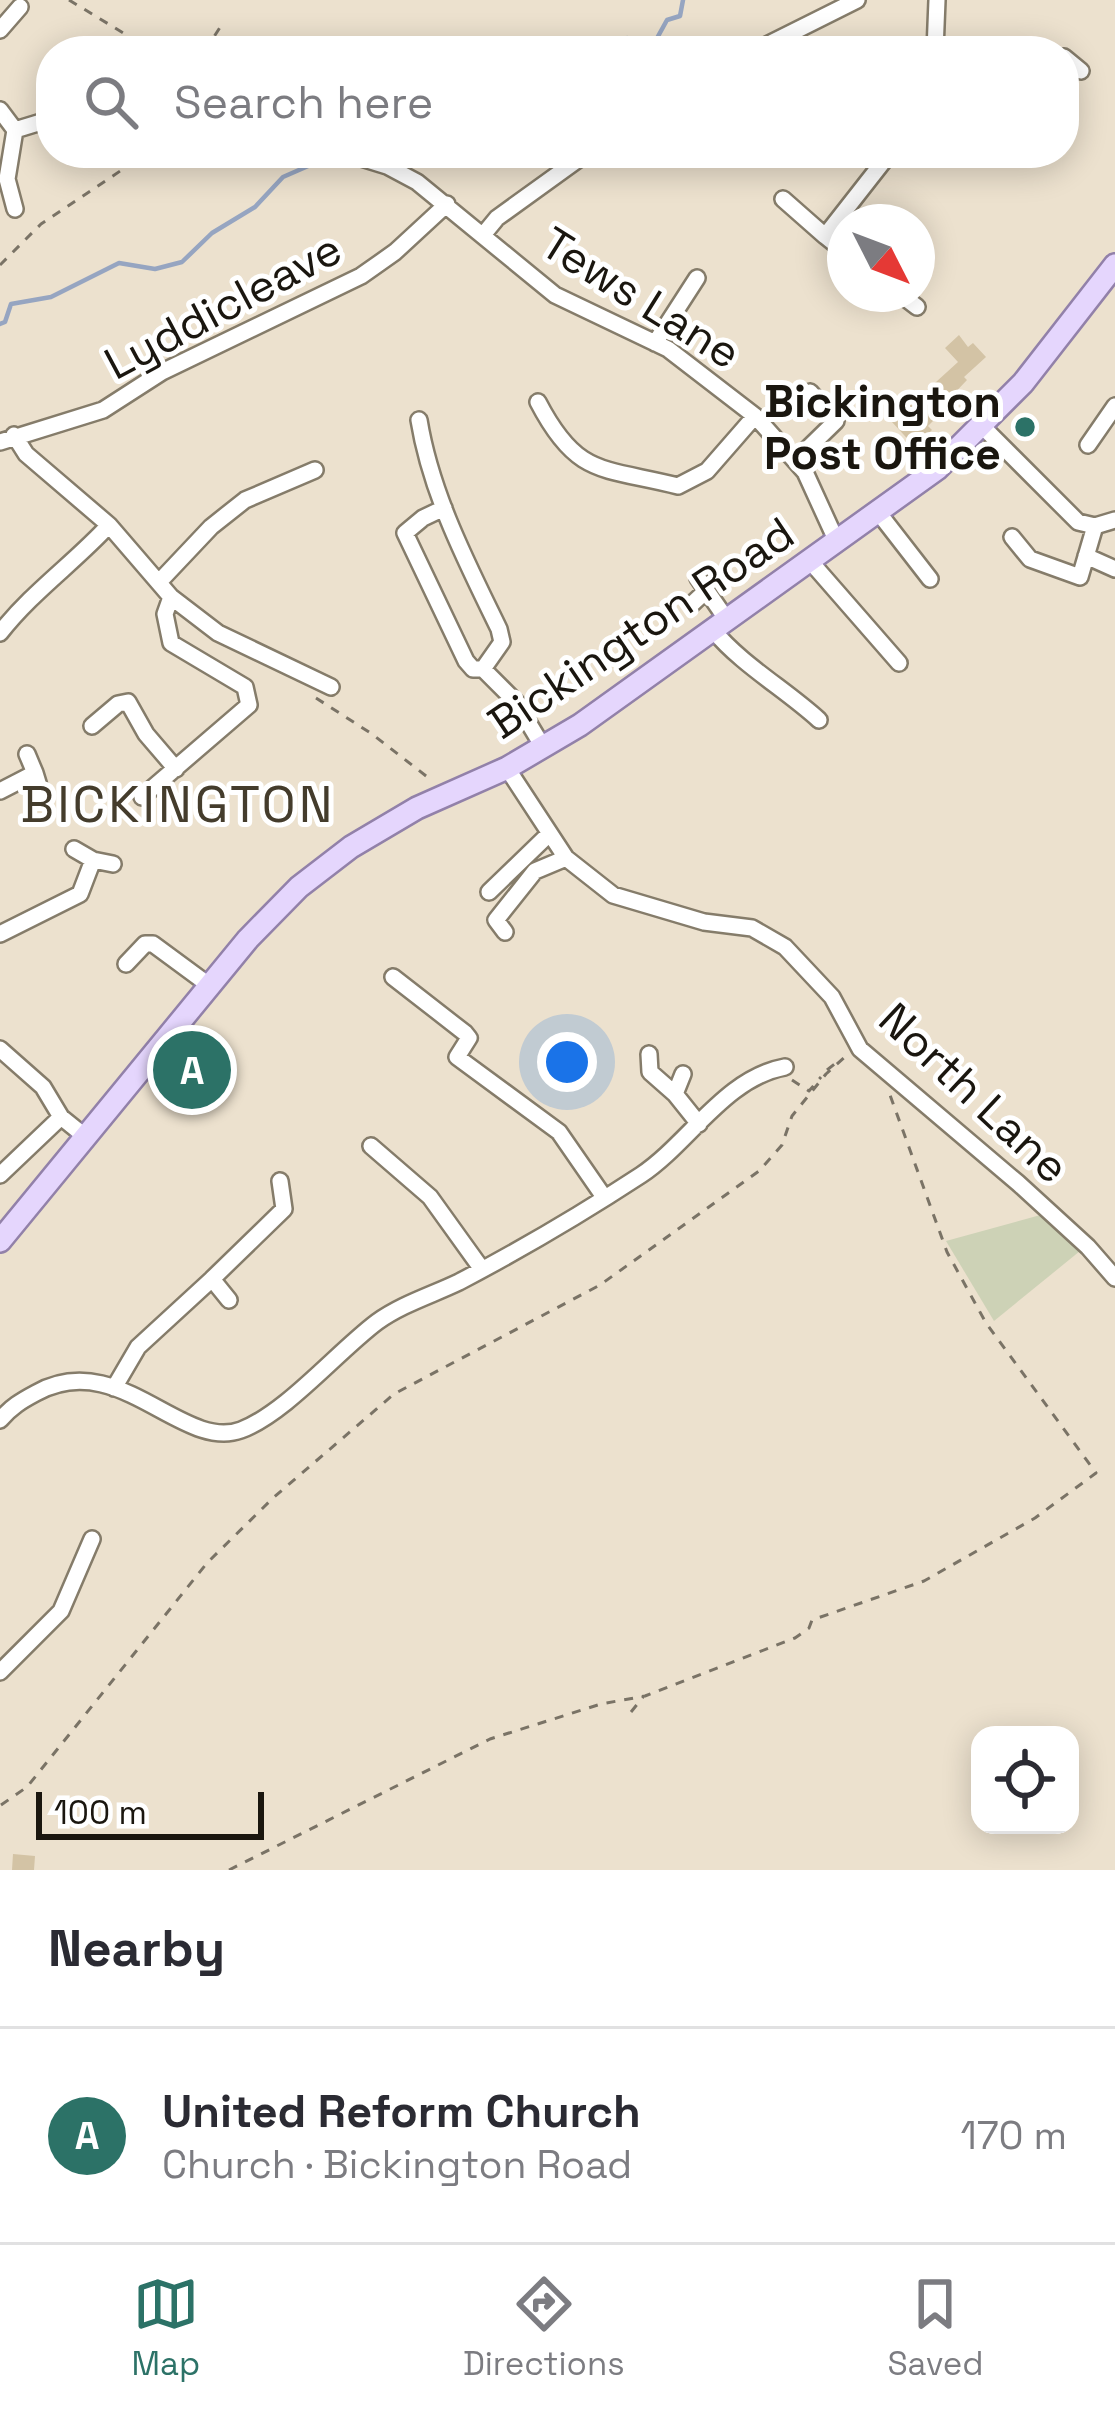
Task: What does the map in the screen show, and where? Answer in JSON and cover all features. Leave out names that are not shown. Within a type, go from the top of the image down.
[{"type":"main road","name":"Bickington Road","points":[[0,1241],[210,986],[299,887],[351,847],[417,808],[507,767],[580,725],[937,469],[1023,382],[1115,265]]},
{"type":"street","points":[[784,36],[857,0]]},
{"type":"street","points":[[936,36],[937,0]]},
{"type":"street","points":[[0,30],[20,7]]},
{"type":"street","points":[[0,110],[15,130],[4,179],[15,209]]},
{"type":"street","points":[[15,130],[36,124]]},
{"type":"street","name":"Tews Lane","points":[[390,168],[447,204],[554,295],[656,343],[755,416],[805,472],[837,542]]},
{"type":"street","name":"Tews Lane","points":[[483,236],[497,218],[566,168]]},
{"type":"street","points":[[783,199],[825,236],[878,168]]},
{"type":"street","name":"Lyddicleave","points":[[7,438],[72,423],[103,410],[161,372],[361,276],[447,204]]},
{"type":"street","points":[[656,343],[698,278]]},
{"type":"street","points":[[795,460],[836,421],[810,392]]},
{"type":"street","points":[[538,402],[558,441],[583,463],[678,486],[707,472],[755,416]]},
{"type":"street","points":[[1088,445],[1115,406]]},
{"type":"street","points":[[418,420],[424,454],[444,508],[500,629],[502,642],[483,669]]},
{"type":"street","points":[[982,426],[1078,522],[1095,526],[1115,520]]},
{"type":"street","name":"Lyddicleave","points":[[7,438],[109,525],[171,597],[218,633],[331,687]]},
{"type":"street","points":[[160,580],[211,527],[245,500],[315,470]]},
{"type":"street","points":[[444,508],[405,533],[466,662],[473,669],[483,669],[516,703],[543,747]]},
{"type":"street","points":[[878,512],[930,579]]},
{"type":"street","points":[[0,633],[27,598],[73,563],[109,525]]},
{"type":"street","points":[[1012,537],[1030,559],[1080,577],[1095,526]]},
{"type":"street","points":[[1086,556],[1115,569]]},
{"type":"street","points":[[810,561],[899,663]]},
{"type":"street","points":[[692,604],[702,584],[727,647],[819,720]]},
{"type":"street","points":[[142,797],[249,705],[244,687],[171,643],[165,614],[171,597]]},
{"type":"street","points":[[92,726],[118,704],[128,702],[146,734],[176,769]]},
{"type":"street","points":[[27,754],[42,796]]},
{"type":"street","name":"North Lane","points":[[507,767],[566,858],[613,895],[704,922],[752,928],[785,947],[832,997],[858,1046],[1088,1247],[1115,1278]]},
{"type":"street","points":[[0,791],[35,773]]},
{"type":"street","points":[[488,892],[549,834]]},
{"type":"street","points":[[74,849],[113,864]]},
{"type":"street","points":[[505,932],[496,920],[535,871],[566,858]]},
{"type":"street","points":[[0,934],[80,894],[93,860]]},
{"type":"street","points":[[125,964],[145,944],[153,944],[210,986]]},
{"type":"street","points":[[393,977],[465,1033],[469,1038],[457,1057],[559,1132],[604,1196]]},
{"type":"street","points":[[0,1049],[44,1087],[61,1117],[87,1138]]},
{"type":"street","points":[[649,1054],[650,1072],[699,1124]]},
{"type":"street","points":[[0,1420],[12,1406],[52,1384],[81,1378],[212,1433],[238,1432],[268,1414],[380,1320],[482,1268],[644,1173],[744,1084],[780,1068]]},
{"type":"street","points":[[675,1094],[683,1074]]},
{"type":"street","points":[[0,1175],[61,1117]]},
{"type":"street","points":[[371,1146],[430,1196],[482,1268]]},
{"type":"street","points":[[114,1388],[138,1347],[284,1210],[280,1180]]},
{"type":"street","points":[[212,1279],[229,1300]]},
{"type":"street","points":[[0,1672],[62,1611],[92,1539]]},
{"type":"path","points":[[69,0],[128,36]]},
{"type":"path","points":[[214,36],[224,21]]},
{"type":"path","points":[[0,265],[40,224],[124,168]]},
{"type":"path","points":[[1,1805],[27,1787],[207,1563],[273,1498],[394,1394],[651,1252],[759,1171],[782,1145],[792,1116],[858,1046]]},
{"type":"path","points":[[780,1068],[809,1090],[839,1057],[842,1060]]},
{"type":"path","points":[[229,1870],[490,1739],[601,1704],[645,1696],[795,1638],[812,1620],[924,1581],[1036,1518],[1096,1473],[986,1323],[947,1252],[893,1100],[882,1083]]},
{"type":"path","points":[[631,1712],[645,1696]]},
{"type":"green space","points":[[1044,1214],[1080,1251],[994,1321],[946,1241]]},
{"type":"building","points":[[959,335],[968,347],[973,343],[986,357],[964,377],[967,380],[947,401],[950,404],[928,426],[932,430],[915,447],[892,422],[958,362],[945,348]]},
{"type":"building","points":[[13,1854],[35,1856],[34,1870],[12,1870]]},
{"type":"waterway","points":[[658,36],[667,20],[680,16],[683,0]]},
{"type":"waterway","points":[[0,324],[11,304],[51,297],[119,263],[155,269],[182,262],[212,233],[255,207],[283,177],[304,168]]},
{"type":"place","name":"Bickington Post Office","points":[[1025,427]]},
{"type":"place","name":"United Reform Church","points":[[192,1070]]},
{"type":"district","name":"BICKINGTON","points":[[178,804]]}]
